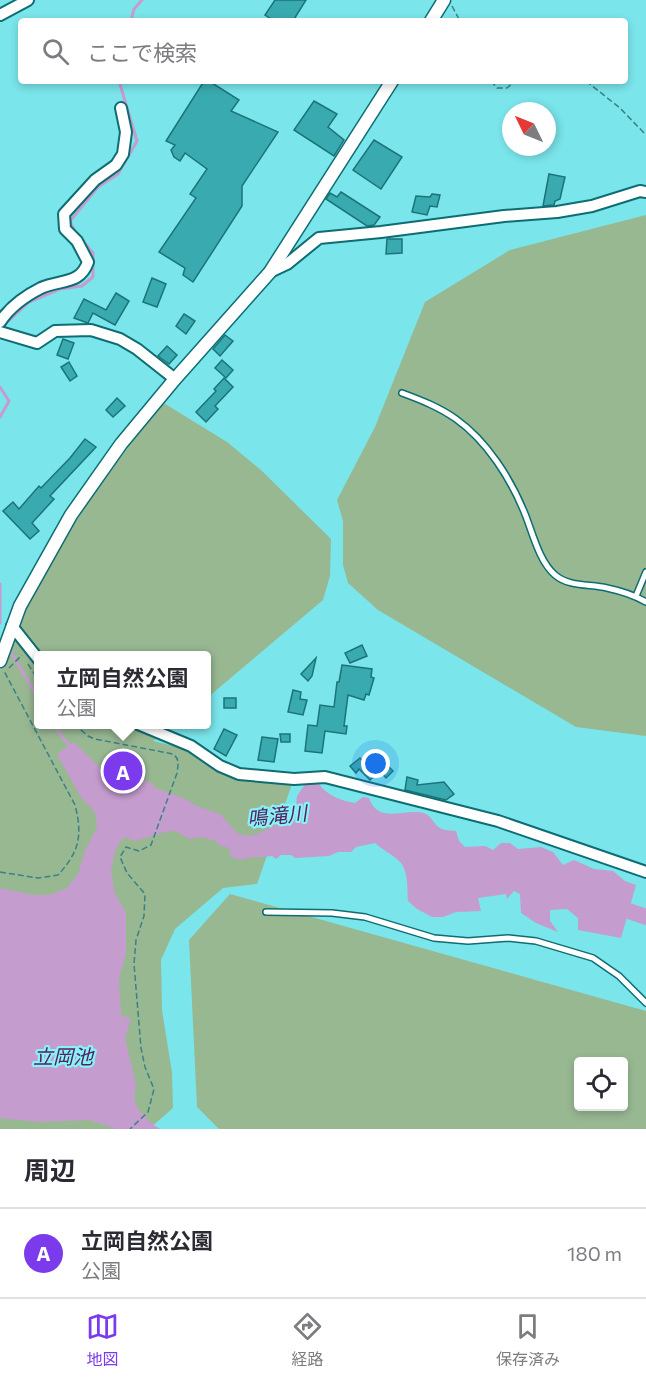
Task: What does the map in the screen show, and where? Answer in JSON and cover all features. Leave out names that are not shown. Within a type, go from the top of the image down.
[{"type":"street","points":[[0,15],[28,0]]},
{"type":"street","points":[[433,18],[444,0]]},
{"type":"street","points":[[1,666],[11,631],[26,594],[71,515],[121,444],[270,272],[390,84]]},
{"type":"street","points":[[0,322],[9,309],[40,289],[57,282],[75,279],[85,273],[88,262],[77,241],[65,229],[64,214],[95,180],[116,165],[123,154],[126,132],[121,108]]},
{"type":"street","points":[[270,272],[287,264],[319,238],[557,212],[592,206],[640,191],[646,192]]},
{"type":"street","points":[[3,334],[37,343],[54,331],[91,330],[120,339],[137,349],[175,379]]},
{"type":"street","points":[[11,631],[34,655]]},
{"type":"street","points":[[150,729],[191,747],[220,766],[239,774],[294,779],[325,777],[498,821],[646,872]]},
{"type":"lane","points":[[402,393],[434,406],[457,420],[481,442],[496,461],[520,502],[546,566],[556,577],[570,583],[606,587],[636,596],[646,602]]},
{"type":"lane","points":[[636,596],[646,572]]},
{"type":"lane","points":[[266,912],[332,913],[365,917],[434,938],[468,941],[508,938],[537,941],[593,958],[620,976],[646,1003]]},
{"type":"path","points":[[449,0],[458,18]]},
{"type":"path","points":[[493,84],[497,88],[507,88],[512,84]]},
{"type":"path","points":[[590,84],[620,108],[646,135]]},
{"type":"path","points":[[22,655],[1,666],[34,728]]},
{"type":"path","points":[[0,872],[38,878],[57,875],[70,862],[79,841],[79,822],[75,806],[34,729]]},
{"type":"path","points":[[80,729],[95,739],[173,754],[179,763],[151,845],[139,851],[126,847],[120,857],[127,873],[145,894],[144,916],[136,940],[134,964],[141,1048],[145,1067],[154,1089],[148,1112],[130,1129]]},
{"type":"green space","points":[[646,215],[646,736],[576,727],[378,610],[348,583],[343,565],[343,521],[337,500],[375,427],[425,302],[510,250]]},
{"type":"green space","points":[[162,402],[227,442],[262,471],[331,539],[330,576],[323,600],[211,695],[211,651],[34,651],[34,729],[170,729],[153,741],[182,748],[201,758],[292,784],[257,884],[223,888],[175,929],[161,960],[162,1010],[172,1073],[173,1108],[149,1129],[0,1129],[0,671],[19,620],[34,591],[50,562],[103,481]]},
{"type":"green space","points":[[230,894],[646,1011],[646,1129],[219,1129],[197,1107],[189,940]]},
{"type":"water","name":"立岡池","points":[[74,742],[98,766],[125,778],[126,774],[154,784],[153,787],[220,814],[238,834],[252,836],[276,825],[287,824],[295,816],[297,796],[306,783],[318,783],[334,797],[344,800],[355,803],[363,797],[369,798],[373,806],[385,813],[424,813],[439,828],[456,831],[459,841],[465,847],[485,846],[493,850],[501,843],[510,843],[518,849],[541,847],[553,852],[563,865],[574,860],[594,869],[613,871],[625,881],[636,885],[621,938],[578,930],[578,918],[567,909],[550,910],[550,921],[558,932],[536,923],[521,913],[520,894],[514,891],[507,899],[506,894],[478,898],[481,911],[456,912],[443,917],[432,917],[408,901],[407,879],[402,864],[375,843],[356,847],[351,852],[338,852],[329,856],[295,858],[291,855],[281,855],[276,859],[272,856],[241,860],[231,857],[229,848],[220,846],[216,841],[202,837],[190,839],[175,831],[135,841],[125,837],[120,841],[114,854],[111,871],[114,891],[126,913],[126,953],[119,978],[121,1015],[131,1019],[125,1038],[136,1084],[134,1099],[138,1109],[160,1129],[116,1129],[90,1120],[41,1122],[0,1118],[0,888],[33,895],[49,895],[67,888],[78,874],[85,851],[97,827],[93,809],[82,799],[57,754]]},
{"type":"building","points":[[275,0],[306,0],[295,18],[270,18],[265,15]]},
{"type":"building","points":[[202,84],[214,84],[239,100],[231,111],[278,132],[242,186],[242,206],[193,282],[183,275],[185,268],[159,252],[196,198],[190,194],[207,169],[185,153],[180,161],[174,157],[171,150],[175,145],[166,141]]},
{"type":"building","points":[[314,101],[337,114],[328,127],[344,140],[334,156],[294,130]]},
{"type":"building","points":[[374,140],[402,157],[381,189],[353,170]]},
{"type":"building","points":[[549,174],[565,177],[560,199],[555,201],[554,205],[543,206]]},
{"type":"building","points":[[341,192],[380,217],[374,225],[367,226],[326,199],[330,193],[337,197]]},
{"type":"building","points":[[432,194],[440,195],[437,207],[430,206],[427,215],[412,212],[416,196],[430,197]]},
{"type":"building","points":[[387,239],[402,239],[402,253],[386,254]]},
{"type":"building","points":[[152,278],[166,284],[157,307],[143,302]]},
{"type":"building","points":[[116,293],[129,301],[115,325],[93,313],[88,323],[74,318],[84,299],[106,310]]},
{"type":"building","points":[[184,314],[195,321],[186,334],[176,326]]},
{"type":"building","points":[[225,335],[233,341],[220,356],[213,349]]},
{"type":"building","points":[[63,339],[74,343],[68,359],[57,355]]},
{"type":"building","points":[[167,346],[177,355],[169,364],[158,356]]},
{"type":"building","points":[[222,360],[233,370],[226,378],[215,368]]},
{"type":"building","points":[[69,362],[77,376],[70,381],[61,367]]},
{"type":"building","points":[[224,378],[233,387],[215,406],[218,409],[206,422],[196,412],[216,391],[214,389]]},
{"type":"building","points":[[117,398],[125,406],[113,417],[106,410]]},
{"type":"building","points":[[85,439],[96,447],[50,496],[54,499],[32,523],[39,531],[30,539],[3,511],[13,502],[19,509],[39,486],[41,488],[70,458]]},
{"type":"building","points":[[362,645],[367,656],[350,663],[345,653]]},
{"type":"building","points":[[316,658],[312,676],[308,681],[301,674]]},
{"type":"building","points":[[342,665],[372,669],[371,677],[374,678],[369,695],[366,694],[364,700],[348,695],[344,726],[347,726],[346,734],[325,731],[322,753],[305,751],[308,725],[317,726],[320,705],[334,707]]},
{"type":"building","points":[[293,690],[301,692],[300,699],[307,700],[303,715],[288,712]]},
{"type":"building","points":[[224,698],[236,698],[236,708],[224,708]]},
{"type":"building","points":[[224,729],[237,735],[226,756],[214,749]]},
{"type":"building","points":[[280,734],[290,734],[290,742],[281,742]]},
{"type":"building","points":[[262,737],[278,739],[274,762],[258,760]]},
{"type":"building","points":[[360,758],[368,766],[374,761],[379,765],[383,761],[393,771],[386,778],[380,771],[370,780],[359,769],[356,773],[350,766]]},
{"type":"building","points":[[407,777],[418,780],[417,785],[444,782],[454,794],[446,800],[405,790]]},
{"type":"waterway","points":[[132,18],[134,9],[142,0]]},
{"type":"waterway","points":[[75,232],[70,221],[98,187],[118,174],[137,141],[120,84]]},
{"type":"waterway","points":[[3,326],[29,302],[60,289],[82,286],[93,277],[93,253],[82,240]]},
{"type":"waterway","points":[[0,387],[9,401],[0,417]]},
{"type":"waterway","points":[[0,584],[0,623]]},
{"type":"waterway","points":[[8,647],[34,691]]},
{"type":"waterway","points":[[57,729],[70,747]]},
{"type":"waterway","name":"鳴滝川","points":[[608,904],[646,917]]},
{"type":"place","name":"立岡自然公園","points":[[123,771]]}]
